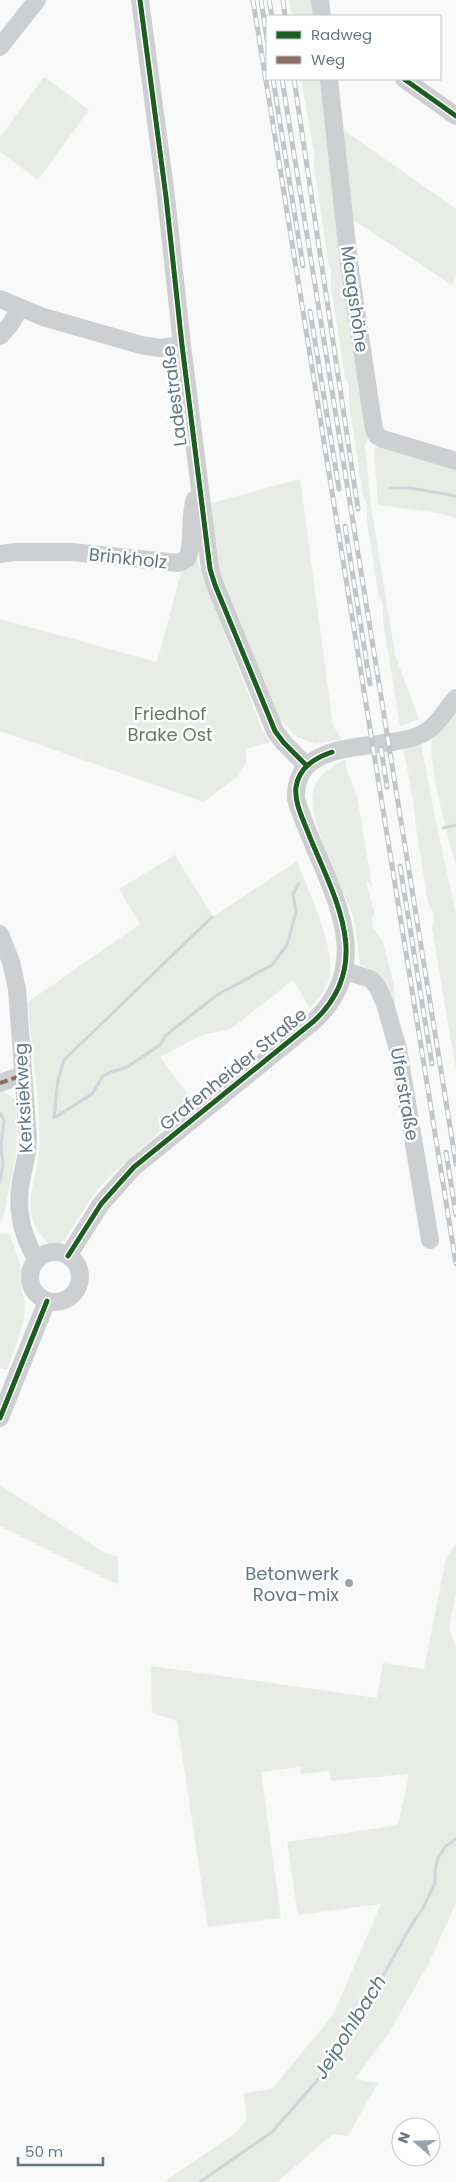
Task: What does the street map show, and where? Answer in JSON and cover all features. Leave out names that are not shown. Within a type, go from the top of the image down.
[{"type":"street","points":[[0,47],[37,0]]},
{"type":"street","name":"Ladestraße","points":[[140,0],[166,196],[182,346],[210,569],[275,731],[307,766]]},
{"type":"street","points":[[320,0],[322,15]]},
{"type":"street","name":"Maagshöhe","points":[[329,80],[349,263],[374,429],[377,436],[383,439],[456,461]]},
{"type":"street","points":[[405,80],[456,116]]},
{"type":"street","points":[[0,298],[20,308],[56,321],[141,345],[160,348],[182,346]]},
{"type":"street","points":[[0,336],[10,325],[20,308]]},
{"type":"street","name":"Brinkholz","points":[[0,554],[15,552],[72,552],[130,556],[178,563],[187,559],[190,551],[192,510],[200,493]]},
{"type":"street","points":[[307,766],[314,759],[332,752],[424,734],[456,698]]},
{"type":"street","name":"Grafenheider Straße","points":[[68,1256],[101,1204],[123,1178],[314,1021],[333,1000],[345,971],[347,957],[345,928],[296,799],[298,779],[307,766]]},
{"type":"street","name":"Kerksiekweg","points":[[0,934],[11,962],[17,989],[28,1149],[19,1194],[20,1210],[24,1234],[37,1260]]},
{"type":"street","name":"Uferstraße","points":[[345,971],[371,979],[378,988],[385,1004],[398,1049],[430,1240]]},
{"type":"street","points":[[0,1083],[23,1075]]},
{"type":"street","points":[[52,1252],[68,1256],[79,1269],[79,1286],[69,1298],[62,1301],[47,1301],[40,1297],[31,1283],[33,1267],[37,1260],[52,1252]]},
{"type":"street","points":[[0,1418],[47,1301]]},
{"type":"green space","points":[[289,0],[313,0],[315,15],[292,15]]},
{"type":"green space","points":[[44,77],[89,110],[38,180],[0,152],[0,137]]},
{"type":"green space","points":[[301,80],[322,80],[368,437],[365,446],[371,506],[395,655],[419,719],[400,726],[383,621],[383,605],[379,597],[367,522],[367,505],[363,496],[349,403],[349,386],[345,377],[331,287],[331,269],[328,261],[314,166],[315,158]]},
{"type":"green space","points":[[341,128],[456,209],[456,277],[452,285],[350,218]]},
{"type":"green space","points":[[378,444],[456,466],[456,518],[439,513],[378,505],[374,451]]},
{"type":"green space","points":[[300,479],[333,726],[342,739],[315,744],[297,737],[277,716],[218,572],[208,504]]},
{"type":"green space","name":"Friedhof Brake Ost","points":[[191,491],[197,555],[201,574],[262,729],[270,742],[246,749],[246,762],[239,775],[204,802],[0,731],[0,619],[157,662],[183,565],[185,501]]},
{"type":"green space","points":[[456,712],[456,866],[439,800],[431,748],[437,731]]},
{"type":"green space","points":[[421,744],[456,914],[456,1070],[432,928],[433,915],[428,903],[413,798],[403,747]]},
{"type":"green space","points":[[345,759],[347,771],[357,796],[372,886],[366,880],[374,912],[373,928],[383,942],[394,985],[395,1003],[381,986],[376,971],[360,965],[355,925],[351,910],[325,849],[314,814],[313,800],[316,783],[326,771]]},
{"type":"green space","points":[[175,855],[213,917],[297,861],[325,936],[330,966],[328,983],[310,1008],[293,980],[231,1029],[202,1035],[160,1057],[194,1102],[113,1173],[96,1191],[65,1239],[58,1245],[51,1245],[38,1230],[30,1205],[38,1160],[39,1134],[28,1002],[140,924],[119,889]]},
{"type":"green space","points":[[0,1091],[8,1094],[15,1100],[17,1123],[16,1156],[3,1218],[0,1223]]},
{"type":"green space","points":[[0,1234],[10,1234],[20,1264],[25,1303],[24,1319],[7,1370],[0,1368]]},
{"type":"green space","points":[[0,1485],[105,1553],[118,1557],[118,1585],[0,1526]]},
{"type":"green space","points":[[456,1543],[456,1593],[449,1628],[456,1648],[456,1903],[429,1963],[390,2031],[355,2079],[378,2083],[348,2136],[333,2134],[277,2182],[164,2182],[237,2132],[247,2119],[244,2093],[272,2089],[333,2015],[381,1904],[298,1915],[287,1842],[398,1825],[409,1774],[331,1781],[329,1771],[301,1774],[300,1767],[261,1772],[281,1918],[208,1927],[177,1721],[152,1713],[151,1666],[377,1698],[383,1663],[424,1669],[446,1558]]},
{"type":"waterway","points":[[390,488],[411,488],[456,496]]},
{"type":"waterway","points":[[443,828],[456,825]]},
{"type":"waterway","points":[[54,1118],[92,1094],[103,1076],[127,1067],[160,1045],[166,1035],[217,995],[272,965],[287,945],[296,912],[293,894],[299,883]]},
{"type":"waterway","points":[[54,1118],[58,1080],[64,1060],[212,917]]},
{"type":"waterway","points":[[0,1113],[4,1120],[1,1148],[3,1164],[0,1182]]},
{"type":"waterway","name":"Jeipohlbach","points":[[200,2182],[272,2132],[322,2075],[364,2010],[412,1924],[423,1908],[435,1883],[435,1870],[438,1858],[445,1847],[456,1839]]},
{"type":"railway","points":[[253,0],[456,1264]]},
{"type":"railway","points":[[261,0],[266,33]]},
{"type":"railway","points":[[269,0],[272,15]]},
{"type":"railway","points":[[283,0],[285,15]]},
{"type":"railway","points":[[273,80],[303,266]]},
{"type":"railway","points":[[282,80],[456,1164]]},
{"type":"railway","points":[[294,80],[358,509]]},
{"type":"railway","points":[[310,311],[339,489]]},
{"type":"railway","points":[[345,526],[370,684]]},
{"type":"railway","points":[[381,748],[387,787]]},
{"type":"railway","points":[[400,866],[432,1064]]},
{"type":"railway","points":[[446,1152],[456,1215]]},
{"type":"marked path","points":[[0,1083],[23,1075]]},
{"type":"cycle path","points":[[140,0],[166,197],[210,569],[275,731],[307,766]]},
{"type":"cycle path","points":[[405,80],[456,116]]},
{"type":"cycle path","points":[[68,1256],[101,1204],[134,1167],[314,1021],[332,999],[343,977],[346,954],[344,931],[338,907],[296,799],[296,787],[300,774],[314,760],[332,752]]},
{"type":"cycle path","points":[[0,1418],[47,1301]]},
{"type":"place","name":"Betonwerk Rova-mix","points":[[349,1583]]}]
